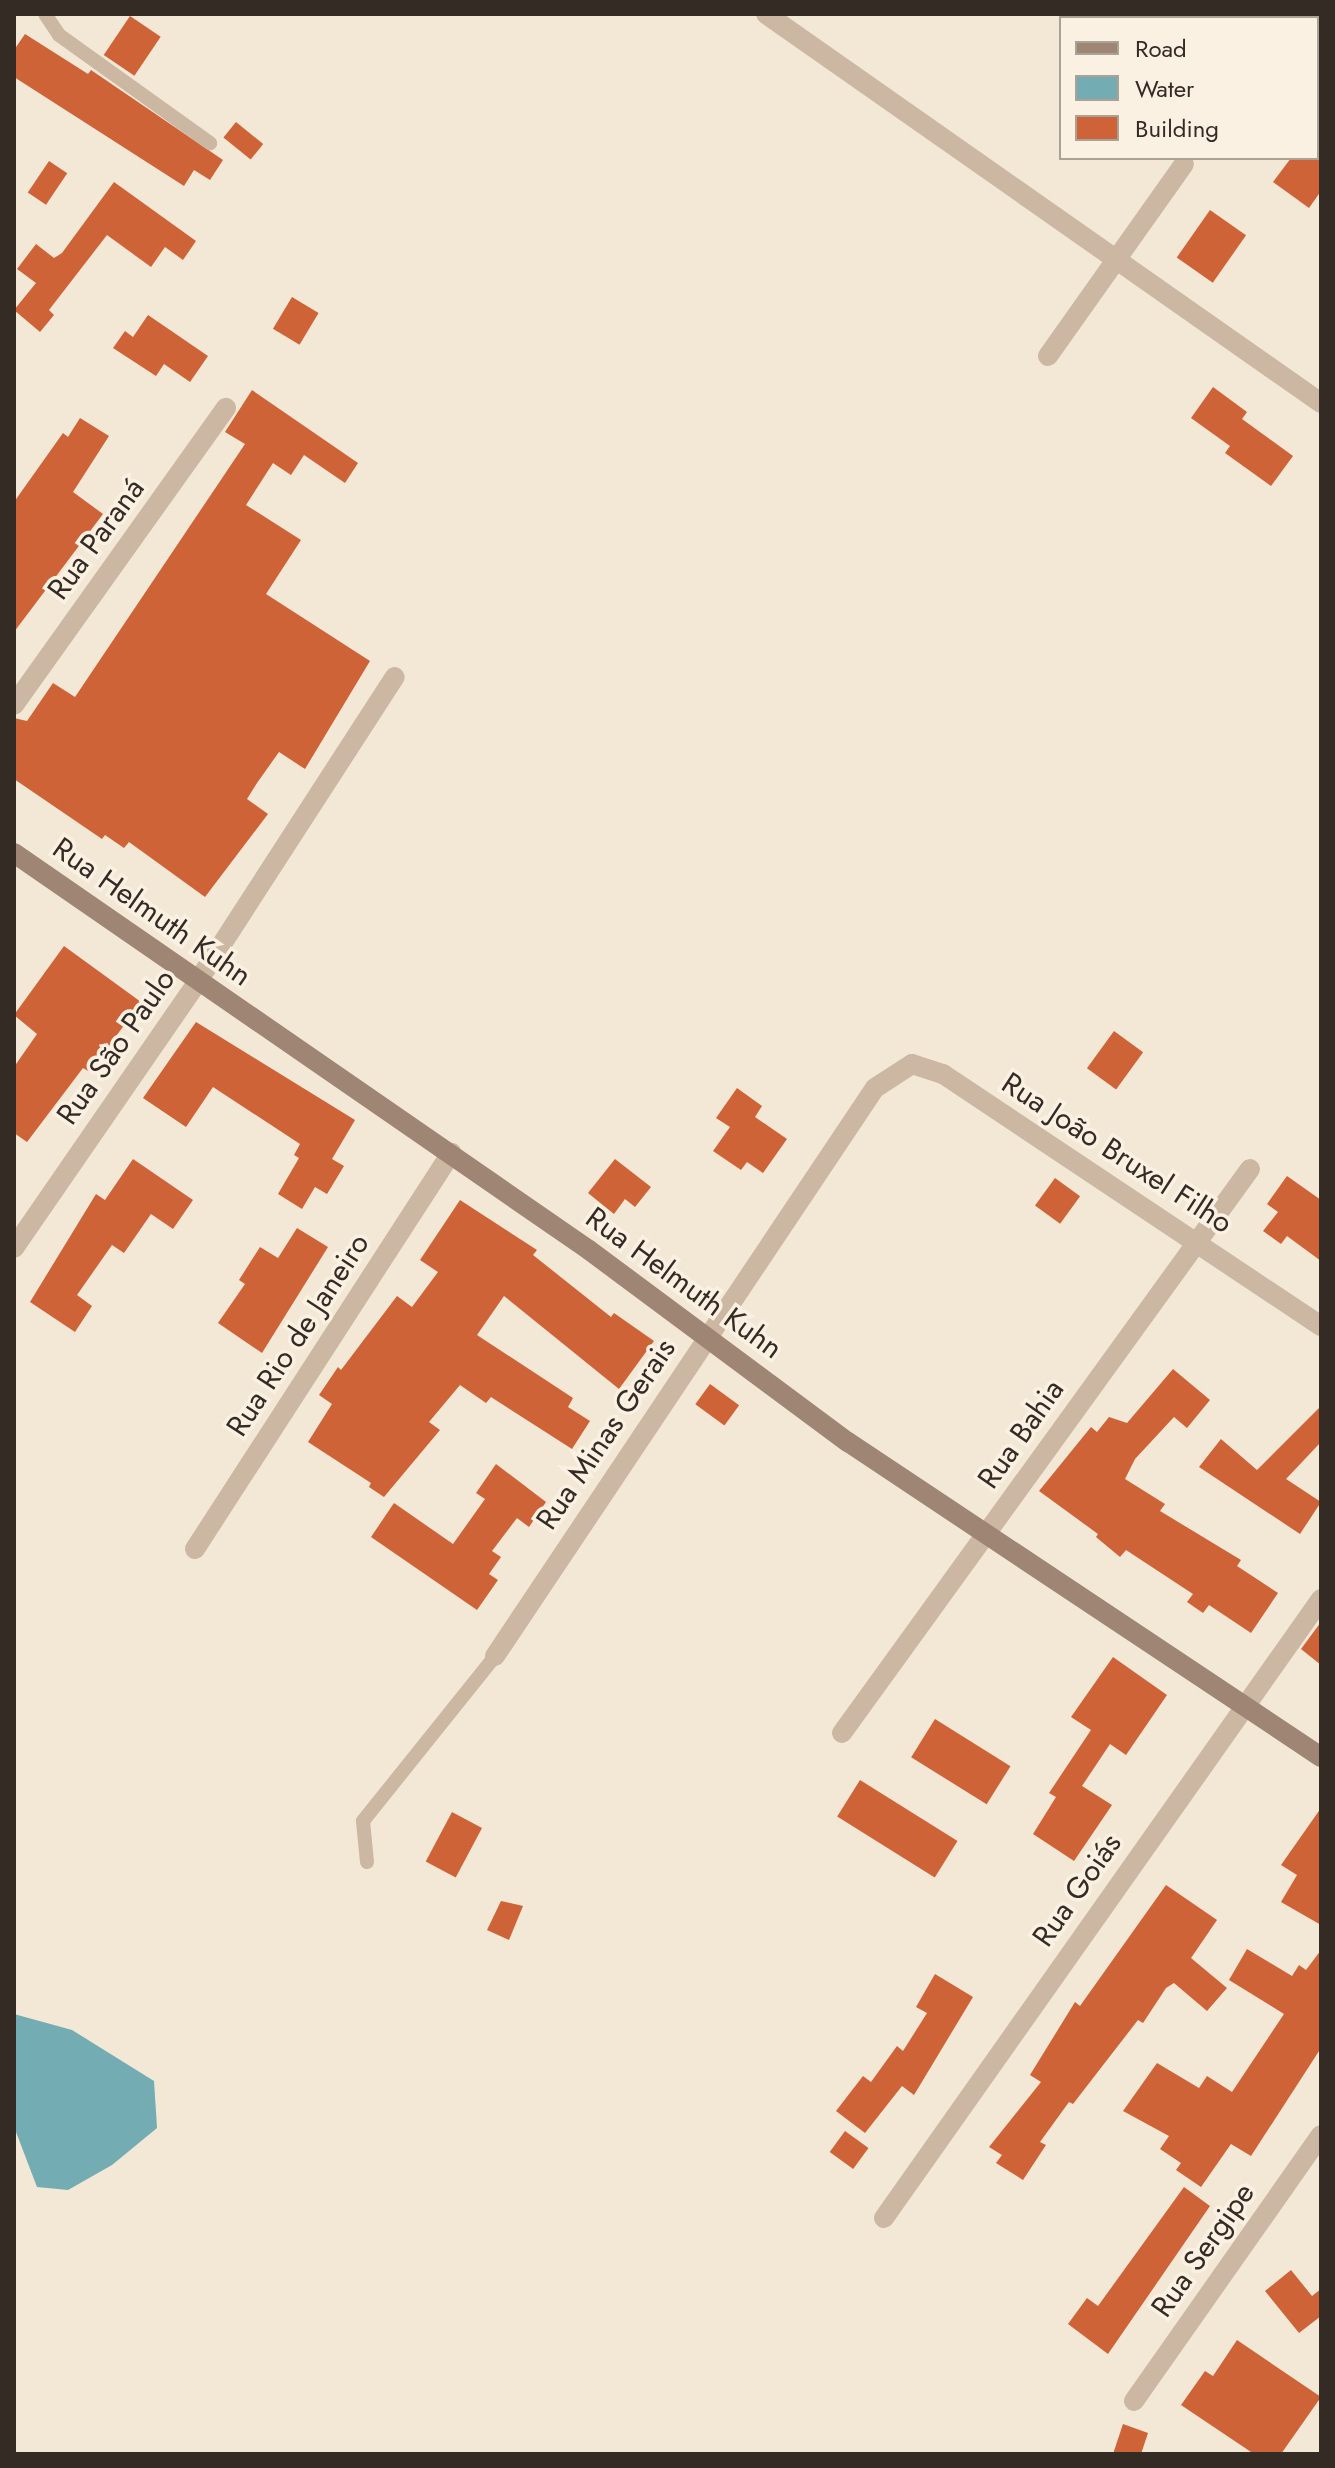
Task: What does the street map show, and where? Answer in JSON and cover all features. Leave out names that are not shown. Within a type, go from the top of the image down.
[{"type":"main road","name":"Rua Helmuth Kuhn","points":[[14,853],[451,1153],[708,1335],[848,1442],[1321,1757]]},
{"type":"street","points":[[766,14],[1321,403]]},
{"type":"street","points":[[1048,356],[1184,164]]},
{"type":"street","name":"Rua Paraná","points":[[14,705],[226,408]]},
{"type":"street","name":"Rua São Paulo","points":[[14,1248],[198,981],[395,677]]},
{"type":"street","name":"Rua João Bruxel Filho","points":[[875,1088],[912,1064],[943,1074],[1321,1326]]},
{"type":"street","name":"Rua Minas Gerais","points":[[495,1656],[875,1088]]},
{"type":"street","name":"Rua Rio de Janeiro","points":[[195,1549],[451,1153]]},
{"type":"street","name":"Rua Bahia","points":[[842,1733],[1250,1169]]},
{"type":"street","name":"Rua Goiás","points":[[884,2218],[1321,1599]]},
{"type":"street","name":"Rua Sergipe","points":[[1134,2401],[1321,2135]]},
{"type":"lane","points":[[45,14],[59,35],[210,143]]},
{"type":"lane","points":[[367,1862],[363,1821],[495,1656]]},
{"type":"water","points":[[14,2014],[72,2030],[154,2081],[157,2128],[112,2165],[68,2190],[37,2187],[16,2132]]},
{"type":"building","points":[[130,16],[161,37],[134,76],[104,55]]},
{"type":"building","points":[[25,34],[88,74],[91,70],[223,160],[210,180],[194,170],[184,186],[14,77],[14,50]]},
{"type":"building","points":[[236,122],[263,144],[251,160],[223,138]]},
{"type":"building","points":[[1321,158],[1321,191],[1309,208],[1273,182],[1290,160]]},
{"type":"building","points":[[49,161],[67,173],[46,205],[28,193]]},
{"type":"building","points":[[114,182],[196,241],[183,260],[165,247],[151,267],[107,235],[49,310],[54,315],[40,332],[14,310],[36,283],[17,269],[36,244],[54,258],[62,253]]},
{"type":"building","points":[[1210,210],[1246,235],[1213,283],[1177,258]]},
{"type":"building","points":[[292,297],[319,313],[300,345],[273,329]]},
{"type":"building","points":[[148,315],[208,356],[190,382],[164,364],[156,376],[113,348],[125,331],[133,337]]},
{"type":"building","points":[[1213,387],[1247,412],[1242,419],[1293,456],[1271,486],[1225,453],[1230,446],[1191,418]]},
{"type":"building","points":[[252,390],[358,463],[345,483],[304,455],[291,475],[273,463],[246,505],[301,540],[266,594],[370,661],[305,769],[279,752],[257,783],[247,799],[268,814],[205,897],[129,842],[124,848],[105,835],[102,839],[14,779],[14,718],[27,721],[53,683],[75,697],[245,444],[225,432]]},
{"type":"building","points":[[80,418],[109,436],[73,492],[103,514],[14,632],[14,502],[63,433],[68,437]]},
{"type":"building","points":[[64,946],[141,1002],[90,1072],[83,1068],[27,1142],[14,1133],[14,1067],[37,1034],[14,1015]]},
{"type":"building","points":[[196,1022],[355,1120],[332,1159],[344,1166],[327,1194],[315,1187],[302,1209],[278,1194],[299,1158],[294,1155],[300,1144],[213,1087],[186,1127],[143,1098]]},
{"type":"building","points":[[1114,1031],[1143,1052],[1116,1089],[1087,1068]]},
{"type":"building","points":[[737,1088],[762,1106],[755,1117],[787,1139],[763,1173],[747,1162],[741,1170],[713,1151],[730,1127],[716,1118]]},
{"type":"building","points":[[133,1159],[193,1200],[173,1229],[151,1214],[124,1253],[112,1245],[77,1295],[92,1306],[75,1332],[30,1302],[96,1194],[105,1200]]},
{"type":"building","points":[[615,1159],[651,1187],[635,1207],[625,1199],[614,1214],[588,1193]]},
{"type":"building","points":[[1287,1176],[1321,1200],[1321,1261],[1287,1236],[1281,1244],[1263,1231],[1278,1212],[1267,1204]]},
{"type":"building","points":[[1055,1178],[1080,1196],[1060,1224],[1035,1206]]},
{"type":"building","points":[[460,1200],[537,1250],[533,1255],[611,1317],[614,1313],[654,1341],[619,1389],[504,1296],[477,1335],[573,1398],[568,1407],[590,1421],[572,1449],[491,1397],[486,1403],[460,1385],[429,1422],[440,1430],[384,1497],[369,1487],[371,1483],[308,1442],[332,1404],[319,1395],[338,1367],[341,1370],[397,1296],[412,1307],[438,1272],[420,1260]]},
{"type":"building","points":[[297,1228],[328,1247],[262,1353],[218,1323],[245,1284],[239,1280],[260,1247],[278,1258]]},
{"type":"building","points":[[1173,1369],[1210,1400],[1187,1428],[1174,1417],[1135,1459],[1125,1479],[1165,1504],[1160,1511],[1241,1560],[1237,1566],[1278,1593],[1251,1633],[1209,1605],[1203,1613],[1187,1602],[1193,1594],[1126,1550],[1120,1557],[1096,1537],[1098,1534],[1039,1491],[1091,1427],[1097,1432],[1109,1417],[1127,1423]]},
{"type":"building","points":[[710,1384],[739,1405],[724,1425],[695,1404]]},
{"type":"building","points":[[1321,1406],[1321,1442],[1286,1479],[1321,1502],[1300,1534],[1199,1467],[1221,1439],[1257,1470]]},
{"type":"building","points":[[496,1464],[546,1502],[529,1527],[517,1518],[492,1551],[501,1557],[489,1574],[498,1580],[477,1610],[371,1537],[394,1503],[453,1544],[485,1499],[476,1493]]},
{"type":"building","points":[[1321,1622],[1321,1665],[1301,1649]]},
{"type":"building","points":[[1113,1657],[1167,1695],[1126,1755],[1110,1744],[1082,1786],[1112,1805],[1074,1861],[1033,1834],[1056,1797],[1049,1793],[1091,1730],[1071,1717]]},
{"type":"building","points":[[935,1719],[1010,1766],[987,1804],[911,1757]]},
{"type":"building","points":[[860,1780],[958,1841],[935,1877],[837,1816]]},
{"type":"building","points":[[1321,1808],[1321,1925],[1281,1902],[1297,1875],[1281,1865]]},
{"type":"building","points":[[452,1812],[482,1828],[456,1877],[426,1861]]},
{"type":"building","points":[[1166,1885],[1217,1920],[1191,1958],[1227,1988],[1207,2011],[1174,1983],[1166,1988],[1143,2023],[1138,2020],[1073,2104],[1069,2102],[1040,2142],[1046,2145],[1023,2180],[996,2163],[1002,2155],[989,2147],[1041,2082],[1030,2075],[1075,2002],[1080,2006]]},
{"type":"building","points":[[501,1901],[523,1906],[509,1940],[487,1930]]},
{"type":"building","points":[[1247,1949],[1292,1976],[1299,1965],[1306,1970],[1321,1950],[1321,2048],[1251,2156],[1231,2144],[1201,2187],[1176,2170],[1181,2163],[1160,2149],[1169,2136],[1123,2111],[1157,2063],[1199,2088],[1207,2076],[1232,2092],[1284,2014],[1229,1980]]},
{"type":"building","points":[[935,1974],[973,1997],[914,2095],[902,2086],[865,2133],[836,2111],[863,2076],[871,2082],[897,2046],[903,2051],[927,2013],[916,2007]]},
{"type":"building","points":[[845,2131],[868,2148],[853,2169],[830,2152]]},
{"type":"building","points":[[1184,2187],[1210,2206],[1108,2354],[1068,2324],[1087,2298],[1098,2306]]},
{"type":"building","points":[[1291,2270],[1312,2296],[1321,2289],[1321,2316],[1299,2333],[1265,2291]]},
{"type":"building","points":[[1237,2340],[1321,2397],[1281,2454],[1254,2454],[1181,2405],[1205,2371],[1213,2376]]},
{"type":"building","points":[[1123,2424],[1148,2433],[1141,2454],[1113,2454]]}]
